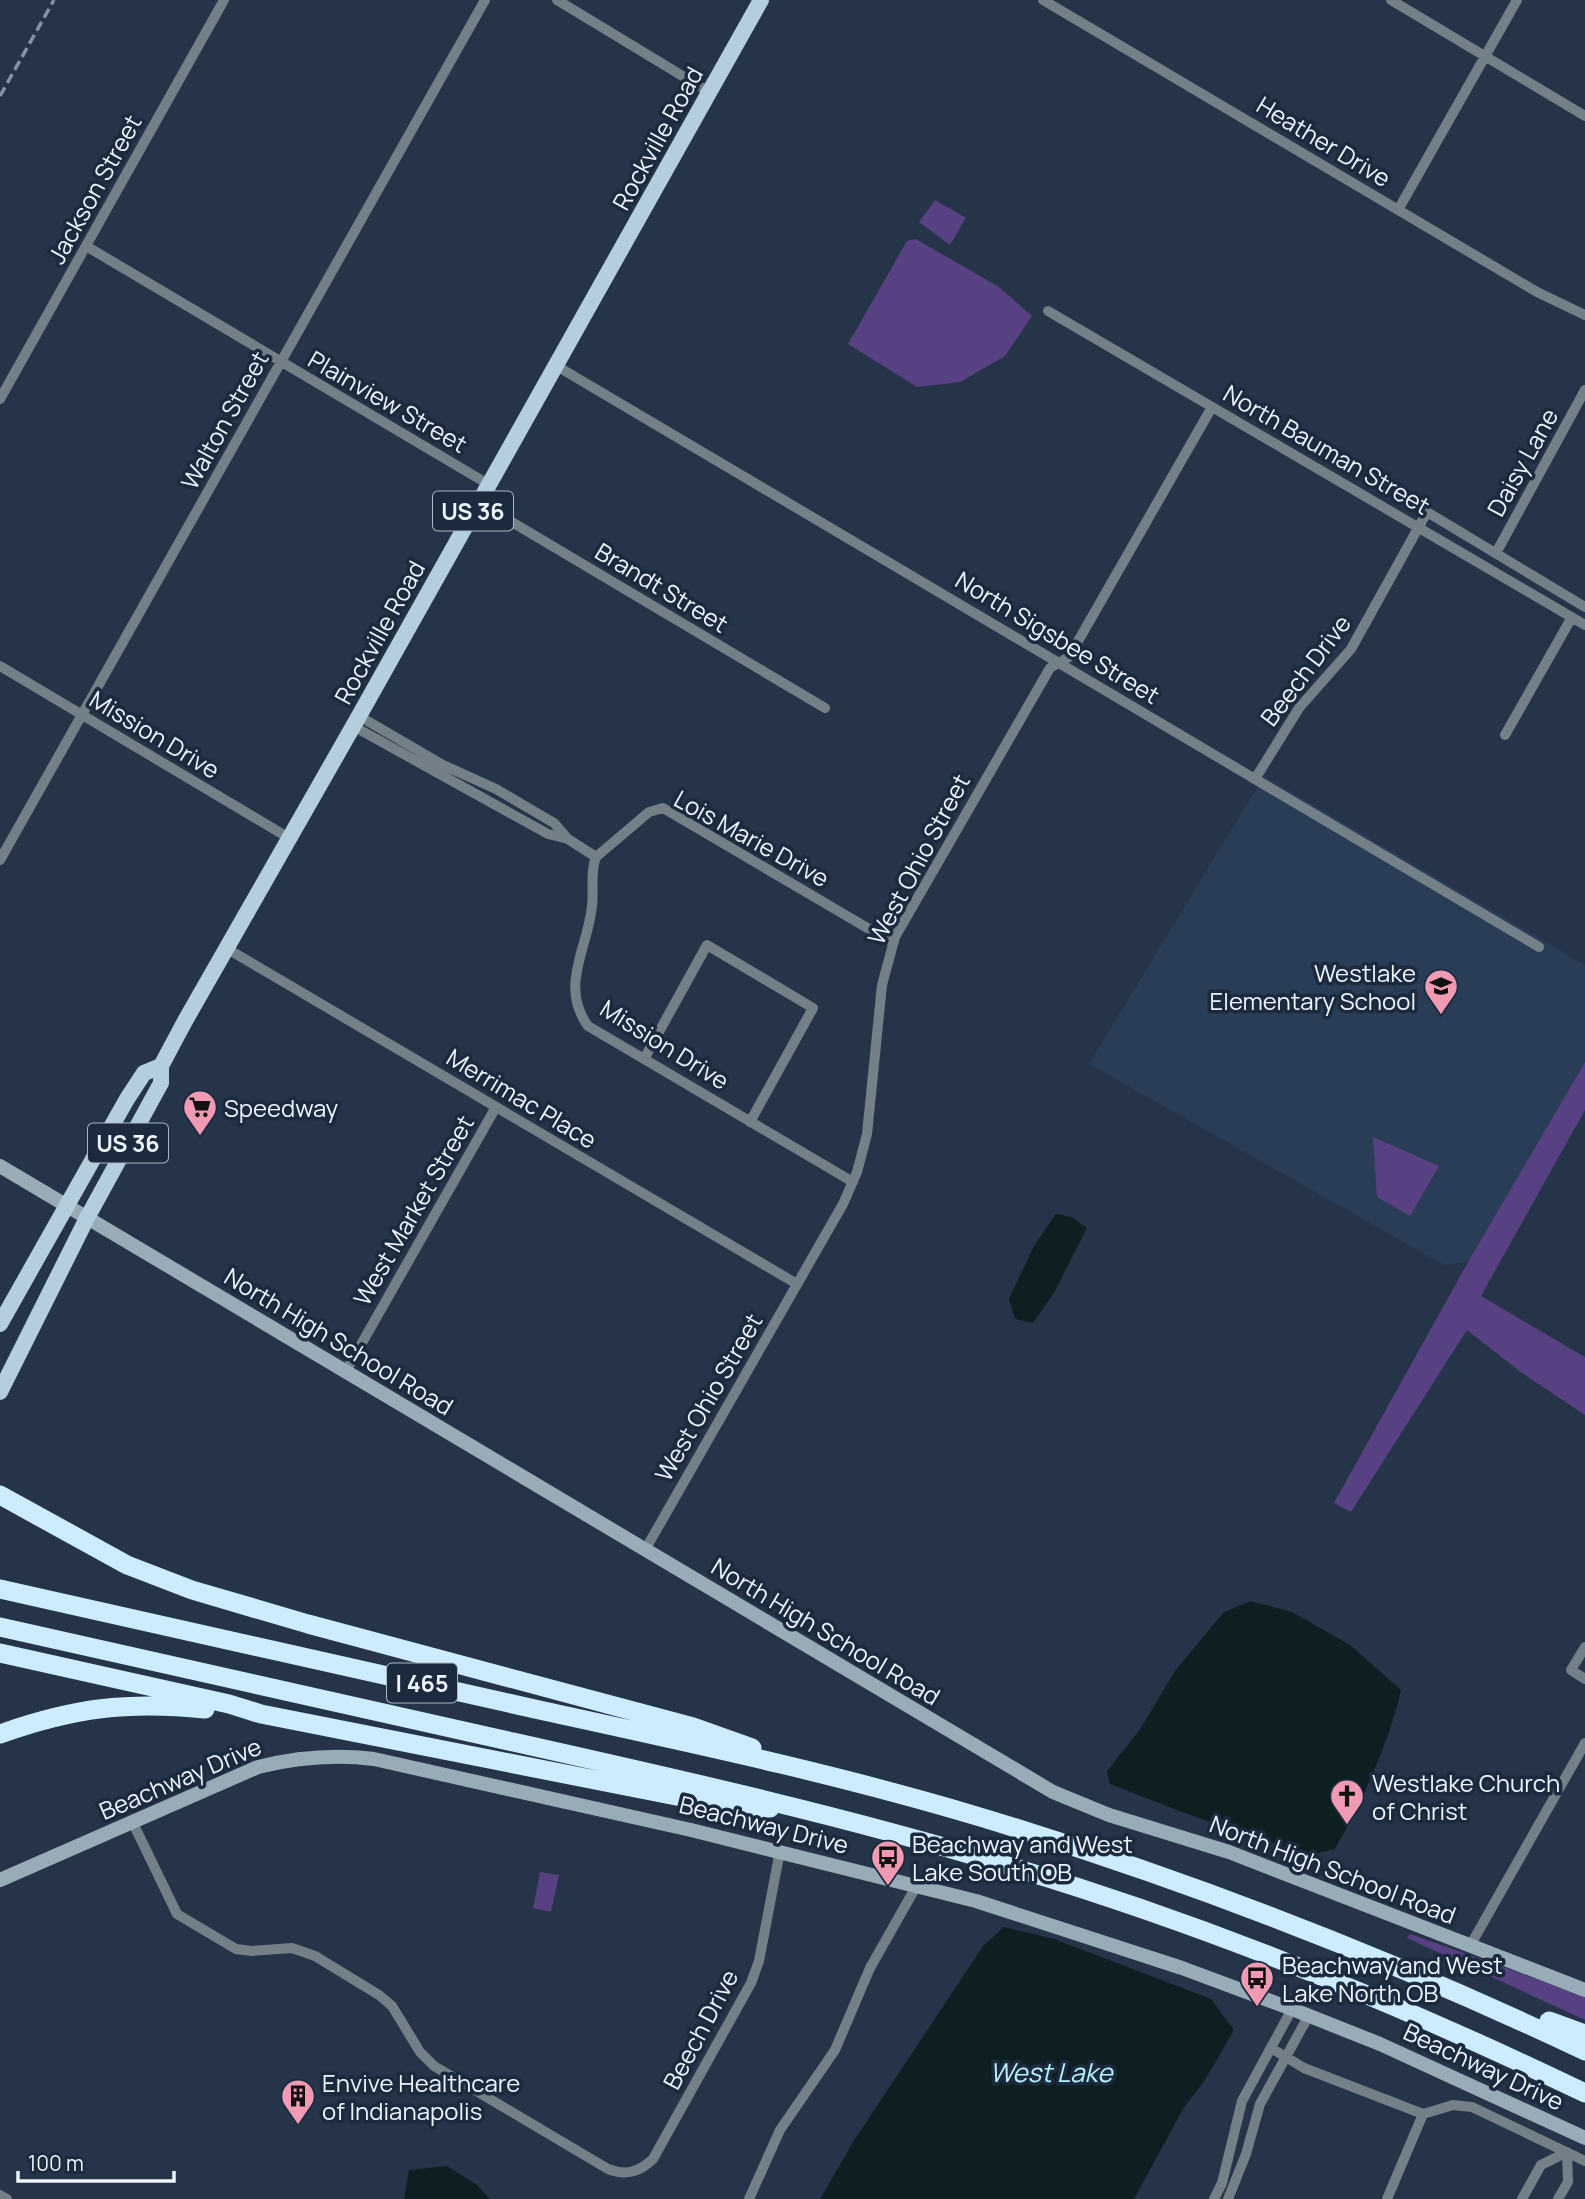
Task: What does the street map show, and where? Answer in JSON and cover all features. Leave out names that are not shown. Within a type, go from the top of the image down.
[{"type":"highway","points":[[0,1495],[127,1565],[192,1590],[308,1624],[693,1727],[844,1780]]},
{"type":"highway","name":"I 465","points":[[0,1589],[642,1732],[844,1780],[979,1817],[1220,1897],[1409,1971],[1585,2050]]},
{"type":"highway","name":"I 465","points":[[0,1627],[799,1808],[1018,1868],[1219,1937],[1326,1978],[1462,2035],[1585,2092]]},
{"type":"highway","points":[[0,1653],[229,1704],[261,1714]]},
{"type":"highway","points":[[0,1734],[61,1714],[127,1705],[162,1705],[261,1714],[741,1809],[799,1808]]},
{"type":"highway","points":[[1409,1971],[1585,2034]]},
{"type":"main road","name":"Rockville Road","points":[[0,1392],[87,1218],[161,1083],[161,1066],[761,0]]},
{"type":"main road","name":"Rockville Road","points":[[0,1324],[144,1073],[161,1066]]},
{"type":"street","name":"Jackson Street","points":[[0,399],[225,0]]},
{"type":"street","name":"Walton Street","points":[[0,860],[485,0]]},
{"type":"street","points":[[557,0],[709,92]]},
{"type":"street","name":"Heather Drive","points":[[1043,0],[1537,292],[1585,315]]},
{"type":"street","points":[[1391,0],[1585,116]]},
{"type":"street","points":[[1398,210],[1517,0]]},
{"type":"street","name":"Plainview Street","points":[[86,246],[488,484]]},
{"type":"street","name":"North Bauman Street","points":[[1048,311],[1585,625]]},
{"type":"street","name":"North Sigsbee Street","points":[[555,365],[1539,947]]},
{"type":"street","name":"Daisy Lane","points":[[1496,553],[1585,390]]},
{"type":"street","name":"West Ohio Street","points":[[645,1550],[843,1204],[853,1182],[867,1134],[882,985],[893,943],[900,928],[1049,668],[1069,657],[1212,407]]},
{"type":"street","name":"Brandt Street","points":[[478,502],[825,708]]},
{"type":"street","name":"North Bauman Street","points":[[1427,512],[1585,607]]},
{"type":"street","name":"Beech Drive","points":[[1255,779],[1299,708],[1351,649],[1427,512]]},
{"type":"street","points":[[1505,735],[1572,617]]},
{"type":"street","name":"Mission Drive","points":[[0,666],[289,838]]},
{"type":"street","points":[[356,721],[496,789],[554,823],[568,839],[596,857]]},
{"type":"street","name":"Lois Marie Drive","points":[[596,857],[649,812],[663,808],[893,943]]},
{"type":"street","name":"Mission Drive","points":[[596,857],[593,867],[591,918],[574,980],[576,1000],[589,1026],[853,1182]]},
{"type":"street","points":[[644,1059],[707,945],[813,1007],[751,1122]]},
{"type":"street","name":"Merrimac Place","points":[[226,948],[797,1284]]},
{"type":"street","name":"West Market Street","points":[[346,1371],[496,1107]]},
{"type":"street","name":"North High School Road","points":[[0,1166],[1067,1799],[1109,1815],[1229,1852],[1585,1990]]},
{"type":"street","points":[[1585,1647],[1571,1670],[1585,1679]]},
{"type":"street","points":[[1470,1946],[1585,1743]]},
{"type":"street","name":"Beachway Drive","points":[[0,1880],[258,1767],[302,1757],[341,1756],[379,1760],[780,1851],[976,1901],[1131,1951],[1309,2015],[1380,2044],[1585,2138]]},
{"type":"street","name":"Beech Drive","points":[[132,1821],[177,1914],[236,1949],[252,1951],[292,1948],[312,1955],[388,2002],[420,2052],[434,2066],[608,2169],[626,2173],[636,2171],[653,2159],[751,1983],[759,1961],[780,1851]]},
{"type":"street","points":[[749,2199],[780,2130],[835,2050],[870,1968],[916,1885]]},
{"type":"street","points":[[1214,2199],[1222,2183],[1242,2101],[1292,2009]]},
{"type":"street","points":[[1228,2199],[1246,2154],[1260,2104],[1309,2015]]},
{"type":"street","points":[[1271,2048],[1304,2068],[1423,2114],[1387,2199]]},
{"type":"street","name":"Beachway Drive","points":[[1423,2114],[1453,2105],[1472,2107],[1585,2161]]},
{"type":"street","points":[[1522,2199],[1541,2165],[1567,2152],[1568,2182],[1558,2199]]},
{"type":"street","points":[[0,2195],[7,2199]]},
{"type":"shaded area","points":[[935,200],[966,218],[950,245],[919,222]]},
{"type":"shaded area","points":[[916,239],[999,287],[1032,316],[1005,356],[960,382],[917,387],[848,344],[907,241]]},
{"type":"shaded area","points":[[1264,776],[1585,965],[1585,1062],[1468,1262],[1444,1265],[1089,1064]]},
{"type":"shaded area","points":[[1585,1062],[1585,1110],[1481,1296],[1585,1357],[1585,1415],[1522,1373],[1467,1330],[1351,1512],[1334,1503],[1468,1262]]},
{"type":"shaded area","points":[[1373,1137],[1439,1166],[1410,1216],[1377,1197]]},
{"type":"shaded area","points":[[540,1872],[559,1875],[551,1912],[533,1908]]},
{"type":"shaded area","points":[[1410,1934],[1585,1996],[1585,2020],[1407,1938]]},
{"type":"water","points":[[1056,1214],[1071,1217],[1087,1228],[1055,1291],[1033,1323],[1015,1319],[1009,1299],[1035,1244]]},
{"type":"water","points":[[1250,1601],[1292,1612],[1350,1645],[1401,1690],[1374,1771],[1335,1849],[1310,1855],[1190,1815],[1110,1784],[1107,1771],[1139,1731],[1175,1671],[1223,1613]]},
{"type":"water","name":"West Lake","points":[[1004,1927],[1054,1939],[1211,1999],[1234,2030],[1205,2080],[1183,2109],[1134,2199],[820,2199],[853,2142],[983,1946]]},
{"type":"water","points":[[447,2166],[477,2185],[490,2199],[404,2199],[409,2170]]},
{"type":"railway","points":[[0,96],[54,0]]},
{"type":"place","name":"Westlake Elementary School","points":[[1441,1016]]},
{"type":"place","name":"Speedway","points":[[200,1137]]},
{"type":"place","name":"Westlake Church of Christ","points":[[1347,1826]]},
{"type":"place","name":"Beachway and West Lake South OB","points":[[888,1887]]},
{"type":"place","name":"Beachway and West Lake North OB","points":[[1257,2008]]},
{"type":"place","name":"Envive Healthcare of Indianapolis","points":[[298,2126]]}]
